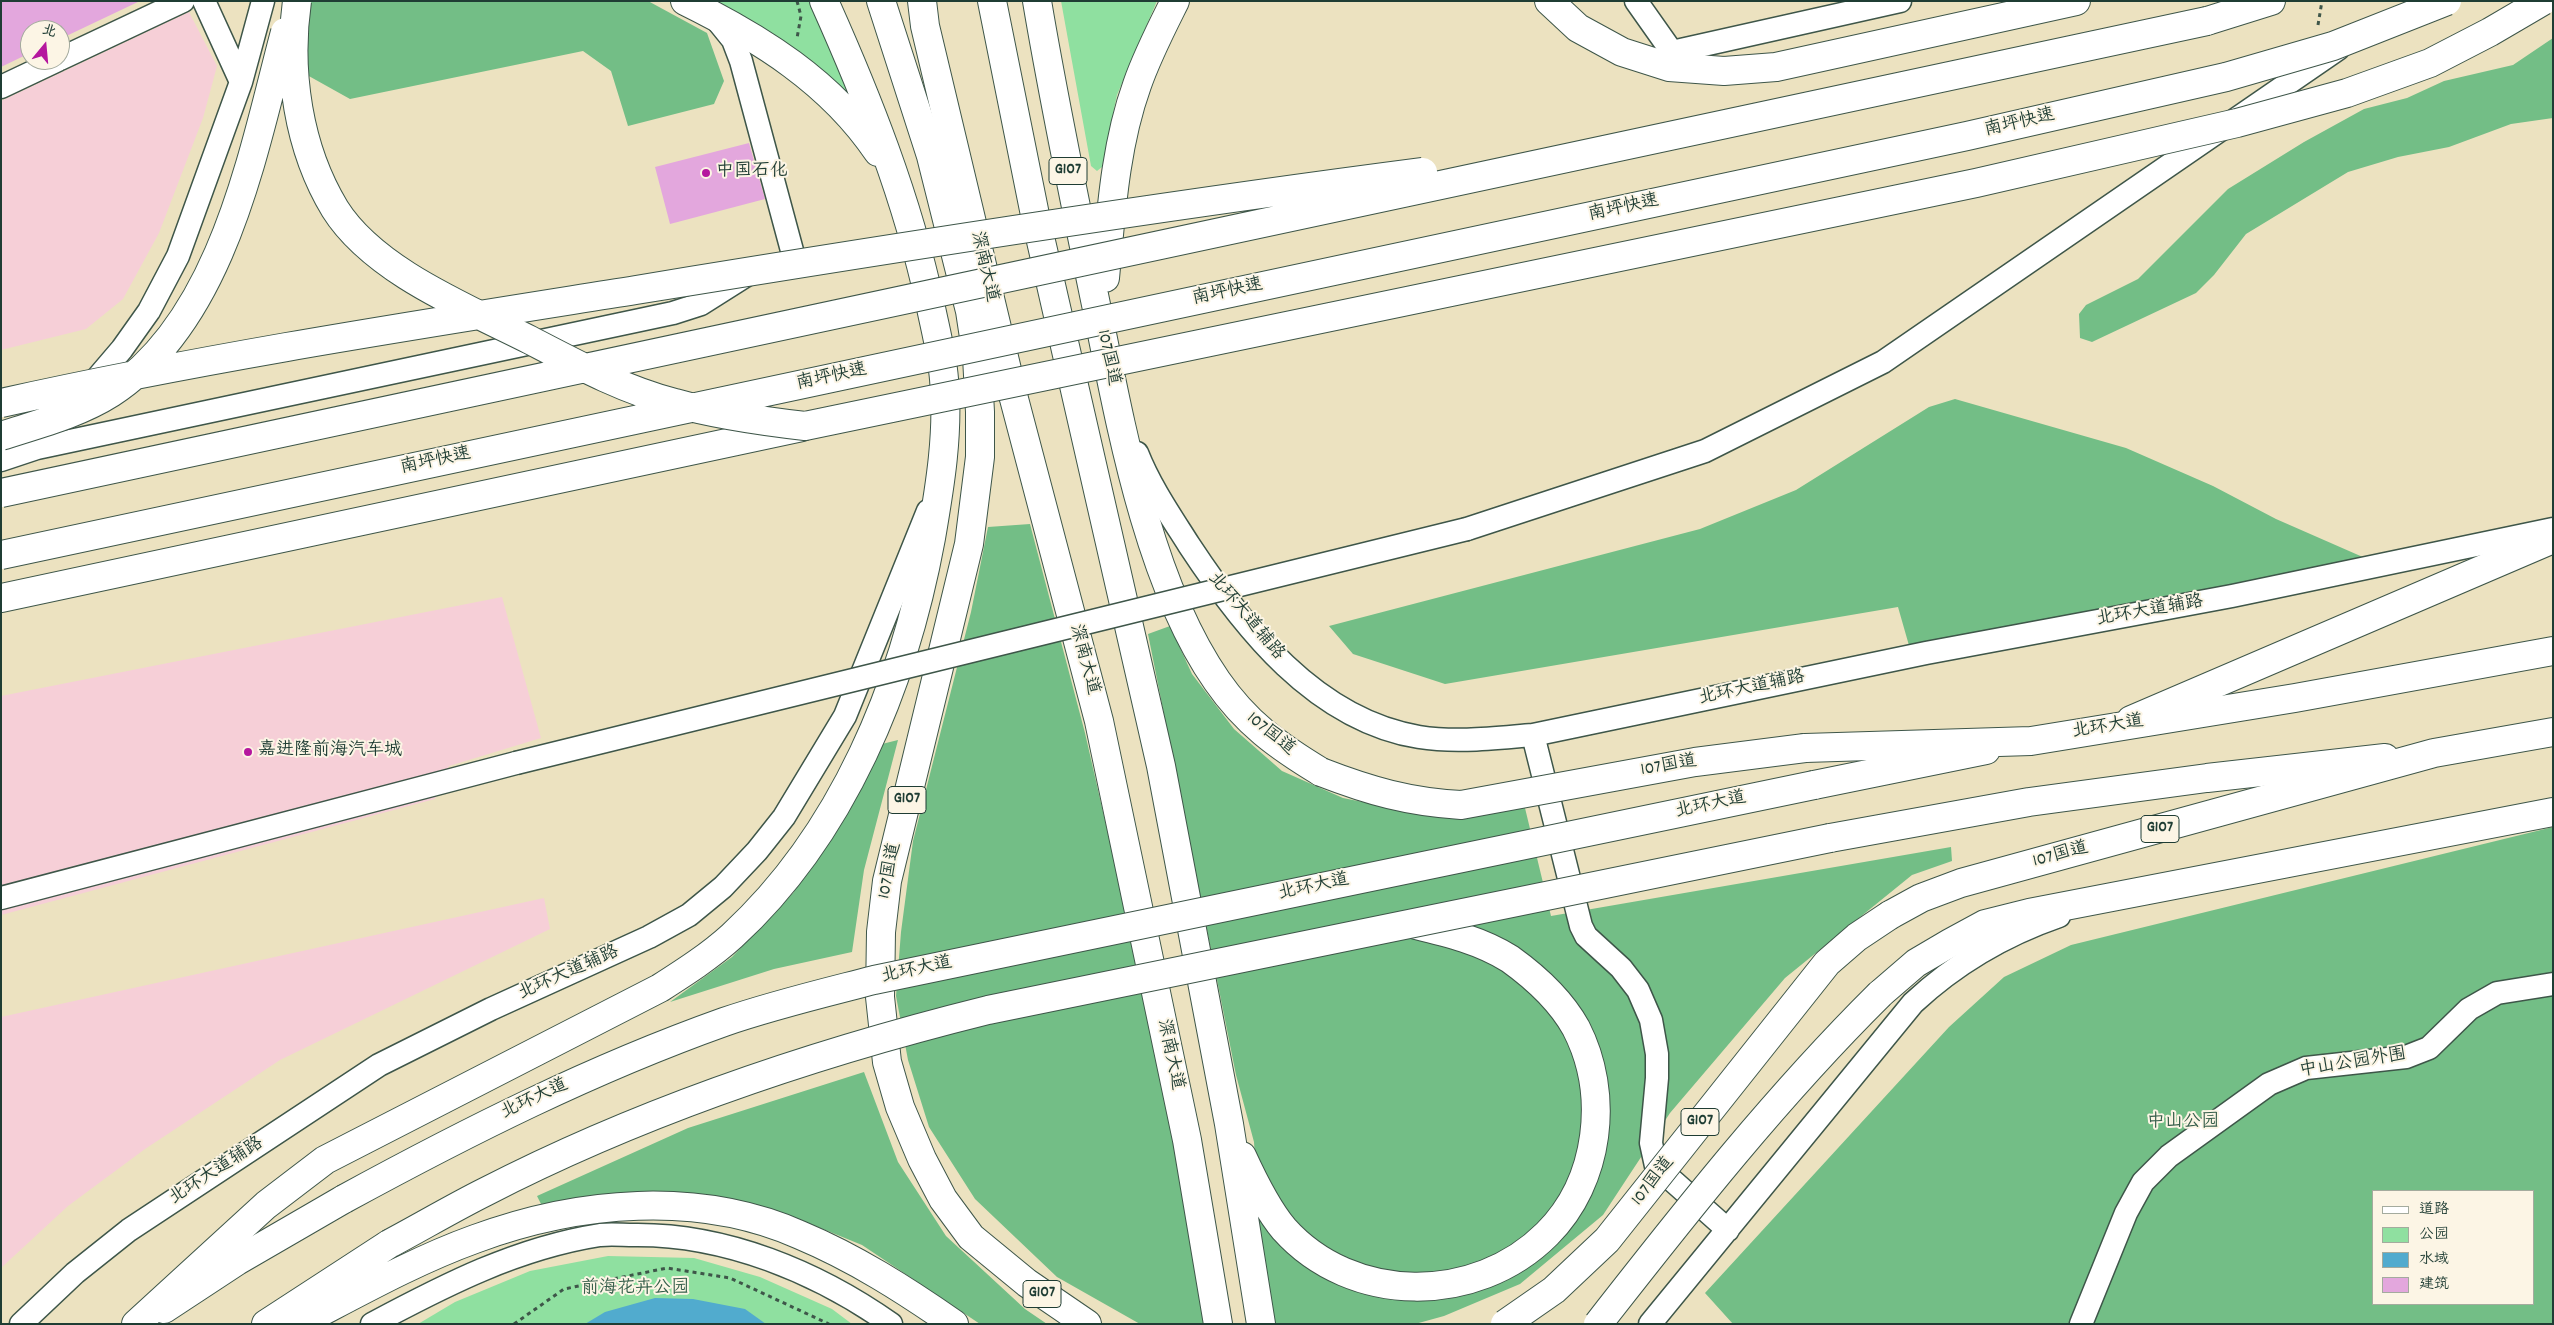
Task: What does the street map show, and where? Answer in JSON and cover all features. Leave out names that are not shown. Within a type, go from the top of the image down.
[{"type":"main road","points":[[1,436],[58,418],[110,393],[150,360],[183,319],[208,274],[231,220],[251,160],[292,1]]},
{"type":"main road","points":[[297,1],[294,24],[294,70],[301,120],[315,169],[336,210],[369,248],[424,287],[605,378],[673,403],[745,418],[805,426]]},
{"type":"main road","points":[[685,1],[761,42],[814,80],[848,113],[870,140],[899,188]]},
{"type":"main road","points":[[136,1324],[266,1205],[325,1160],[660,988],[730,938],[762,906],[815,840],[865,749],[890,689],[910,632],[922,582],[942,470],[946,413],[944,376],[913,234],[899,188],[865,92],[824,1]]},
{"type":"main road","name":"107国道","points":[[881,1],[931,156],[970,311],[978,357],[980,412],[980,457],[976,494],[960,584],[887,881],[881,932],[880,997],[887,1062],[900,1107],[922,1159],[943,1199],[971,1237],[1048,1299],[1086,1324]]},
{"type":"main road","points":[[992,1],[1035,215],[1161,766],[1229,1124],[1260,1324]]},
{"type":"main road","name":"107国道","points":[[1037,1],[1057,118],[1114,392],[1137,485],[1160,564],[1178,612],[1195,646],[1217,680],[1246,719],[1280,748],[1322,772],[1396,798],[1461,805],[1694,762],[1806,748],[2032,741]]},
{"type":"main road","points":[[1103,339],[1104,286],[1108,239],[1125,130],[1136,86],[1175,1]]},
{"type":"main road","points":[[1549,1],[1578,28],[1622,52],[1669,67],[1724,71],[1776,67],[2076,1]]},
{"type":"main road","points":[[1,493],[2207,21],[2271,1]]},
{"type":"main road","name":"南坪快速","points":[[1,555],[1947,140],[2198,84],[2333,46],[2447,1]]},
{"type":"main road","points":[[1,598],[805,426],[1966,185],[2237,123],[2347,93],[2430,63],[2490,32],[2542,1]]},
{"type":"main road","name":"深南大道","points":[[921,10],[1013,395],[1099,721],[1187,1140],[1218,1324]]},
{"type":"main road","points":[[1,403],[140,372],[267,349],[773,267],[1266,192],[1424,172],[1562,159]]},
{"type":"main road","points":[[970,311],[1013,395]]},
{"type":"main road","points":[[2114,727],[2553,539]]},
{"type":"main road","name":"北环大道","points":[[143,1324],[236,1261],[344,1199],[491,1120],[570,1083],[726,1022],[800,999],[883,978],[1814,784],[2032,741],[2333,691],[2553,651]]},
{"type":"main road","name":"G107","points":[[2434,753],[2553,732]]},
{"type":"main road","points":[[266,1324],[389,1244],[485,1191],[565,1154],[703,1097],[843,1049],[988,1010],[1830,838],[2029,802],[2207,778],[2434,753]]},
{"type":"main road","name":"107国道","points":[[1504,1324],[1554,1290],[1607,1240],[1827,963],[1857,937],[1890,915],[1921,898],[1961,883],[2434,753]]},
{"type":"main road","points":[[1598,1324],[1732,1154],[1841,1033],[1880,994],[1916,963],[1985,924],[2029,913],[2553,812]]},
{"type":"main road","points":[[1229,1124],[1252,1177],[1284,1228],[1308,1250],[1335,1268],[1368,1281],[1402,1287],[1436,1287],[1469,1281],[1511,1262],[1547,1234],[1571,1202],[1588,1167],[1597,1121],[1593,1074],[1576,1028],[1549,992],[1509,959],[1464,937],[1412,924]]},
{"type":"main road","points":[[298,1324],[393,1275],[475,1239],[539,1219],[607,1207],[676,1206],[740,1215],[799,1234],[861,1264],[954,1324]]},
{"type":"street","points":[[70,55],[184,1]]},
{"type":"street","points":[[204,1],[241,82]]},
{"type":"street","points":[[37,448],[122,349],[149,311],[178,256],[241,82],[263,1]]},
{"type":"street","points":[[1636,1],[1672,52],[1900,1]]},
{"type":"street","points":[[1,898],[516,762],[1467,529],[1706,451],[1883,362],[2409,1]]},
{"type":"street","points":[[712,14],[733,40],[740,56],[794,258]]},
{"type":"street","points":[[1,86],[37,70]]},
{"type":"street","points":[[1,460],[37,448],[673,313],[701,304],[758,269],[794,258],[913,234]]},
{"type":"street","name":"北环大道辅路","points":[[1114,392],[1147,477],[1174,523],[1211,578],[1256,635],[1295,673],[1325,697],[1368,722],[1419,736],[1474,740],[1533,735],[1926,653],[2232,596],[2553,528]]},
{"type":"street","name":"北环大道辅路","points":[[21,1324],[75,1273],[128,1230],[379,1065],[490,1009],[649,938],[689,915],[723,887],[757,851],[784,817],[846,716],[926,517],[942,470]]},
{"type":"street","points":[[1533,735],[1581,926],[1586,936],[1620,968],[1638,990],[1651,1020],[1657,1070],[1651,1143],[1656,1166],[1728,1230]]},
{"type":"street","points":[[1650,1324],[1913,1003],[1937,981],[1994,943],[2040,923],[2116,897]]},
{"type":"street","name":"中山公园外围","points":[[2081,1324],[2126,1213],[2143,1182],[2169,1156],[2270,1084],[2306,1068],[2406,1057],[2429,1048],[2469,1009],[2497,993],[2553,984]]},
{"type":"street","points":[[372,1324],[440,1288],[508,1258],[554,1245],[602,1235],[647,1235],[710,1242],[762,1256],[816,1280],[870,1309],[891,1324]]},
{"type":"path","points":[[514,1324],[564,1289],[667,1268],[730,1278],[830,1324]]},
{"type":"shaded area","points":[[189,12],[217,66],[203,118],[159,233],[123,299],[86,329],[1,350],[1,101],[70,70]]},
{"type":"shaded area","name":"嘉进隆前海汽车城","points":[[502,597],[541,738],[449,766],[435,799],[1,915],[1,696]]},
{"type":"shaded area","points":[[544,898],[550,929],[280,1060],[145,1149],[68,1206],[1,1268],[1,1017]]},
{"type":"green space","points":[[308,1],[648,1],[707,33],[724,81],[714,104],[628,126],[611,71],[583,51],[350,99],[307,75],[305,20]]},
{"type":"green space","points":[[715,1],[811,1],[854,101],[805,56]]},
{"type":"green space","points":[[1061,1],[1157,1],[1117,95],[1102,167],[1097,171],[1091,166]]},
{"type":"green space","points":[[2553,38],[2553,118],[2511,124],[2449,147],[2398,157],[2348,172],[2246,234],[2214,275],[2196,293],[2092,342],[2080,338],[2079,314],[2086,305],[2138,279],[2228,189],[2304,142],[2364,109],[2407,98],[2444,81],[2513,65]]},
{"type":"green space","points":[[1955,399],[2126,448],[2213,486],[2276,519],[2381,565],[1912,656],[1898,607],[1445,684],[1353,654],[1329,626],[1700,529],[1796,490],[1929,407]]},
{"type":"green space","points":[[1030,524],[1085,733],[1171,1110],[1209,1324],[1140,1324],[1057,1277],[975,1199],[929,1127],[908,1060],[896,996],[901,932],[913,841],[971,612],[988,527]]},
{"type":"green space","points":[[1170,626],[1192,674],[1234,729],[1282,771],[1343,798],[1442,818],[1525,808],[1551,916],[1951,847],[1952,861],[1912,875],[1785,978],[1670,1113],[1603,1215],[1520,1284],[1444,1316],[1415,1324],[1272,1324],[1260,1238],[1254,1142],[1236,1075],[1148,634]]},
{"type":"green space","points":[[898,740],[864,870],[852,952],[774,969],[670,1002],[732,957],[793,893],[846,816],[878,745]]},
{"type":"green space","name":"中山公园","points":[[2553,827],[2553,1324],[1733,1324],[1705,1293],[1949,1027],[2004,977],[2071,945]]},
{"type":"green space","points":[[864,1072],[898,1162],[946,1236],[1025,1309],[1047,1324],[980,1324],[862,1245],[781,1212],[726,1198],[625,1194],[541,1204],[537,1196],[688,1128]]},
{"type":"green space","name":"前海花卉公园","points":[[608,1256],[694,1258],[760,1277],[832,1309],[852,1324],[418,1324],[455,1302],[530,1271]]},
{"type":"water","points":[[655,1298],[693,1299],[745,1309],[766,1324],[585,1324],[605,1312]]},
{"type":"building","points":[[1,1],[140,1],[70,34],[70,20],[20,20],[20,58],[1,67]]},
{"type":"building","points":[[749,143],[765,199],[670,224],[655,167]]},
{"type":"place","name":"中国石化","points":[[706,173]]},
{"type":"place","name":"嘉进隆前海汽车城","points":[[248,752]]}]
